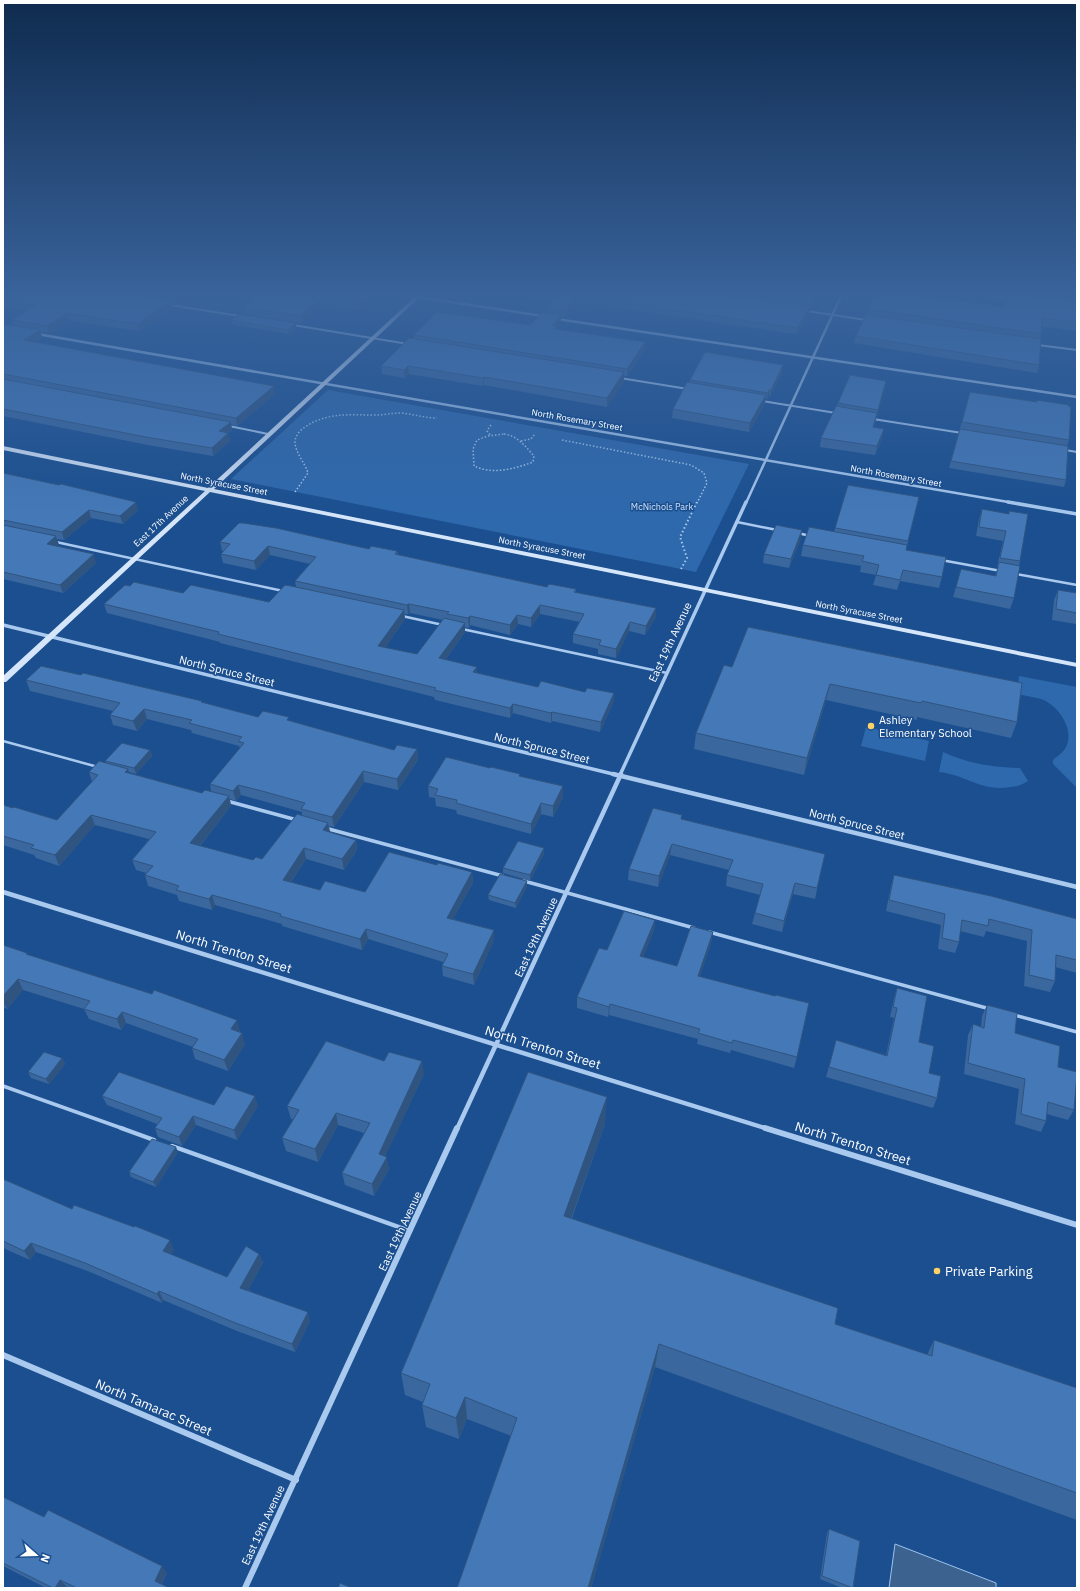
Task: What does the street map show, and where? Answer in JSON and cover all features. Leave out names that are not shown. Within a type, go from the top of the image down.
[{"type":"street","name":"North Rosemary Street","points":[[238,368],[1077,514]]},
{"type":"street","name":"East 17th Avenue","points":[[3,680],[340,368]]},
{"type":"street","name":"East 19th Avenue","points":[[246,1588],[567,893],[705,590],[809,368]]},
{"type":"street","points":[[888,368],[1077,397]]},
{"type":"street","name":"North Syracuse Street","points":[[3,448],[1077,665]]},
{"type":"street","name":"North Spruce Street","points":[[3,625],[1077,887]]},
{"type":"street","name":"North Trenton Street","points":[[3,892],[1077,1224]]},
{"type":"street","name":"North Tamarac Street","points":[[3,1355],[296,1480]]},
{"type":"lane","points":[[618,378],[689,389]]},
{"type":"lane","points":[[760,401],[838,413]]},
{"type":"lane","points":[[868,418],[969,434]]},
{"type":"lane","points":[[222,425],[268,434]]},
{"type":"lane","points":[[1062,449],[1077,452]]},
{"type":"lane","points":[[737,522],[783,531]]},
{"type":"lane","points":[[791,532],[814,536]]},
{"type":"lane","points":[[49,540],[288,592]]},
{"type":"lane","points":[[938,559],[1008,572]]},
{"type":"lane","points":[[1015,574],[1077,585]]},
{"type":"lane","points":[[396,615],[450,627]]},
{"type":"lane","points":[[458,628],[667,673]]},
{"type":"lane","points":[[3,741],[102,768]]},
{"type":"lane","points":[[224,801],[300,821]]},
{"type":"lane","points":[[323,827],[506,877]]},
{"type":"lane","points":[[522,881],[697,928]]},
{"type":"lane","points":[[704,930],[993,1010]]},
{"type":"lane","points":[[1008,1014],[1077,1032]]},
{"type":"lane","points":[[3,1086],[159,1141]]},
{"type":"lane","points":[[166,1144],[411,1231]]},
{"type":"path","points":[[295,492],[308,473],[296,448],[296,437],[302,429],[315,421],[330,415],[346,413],[377,415],[394,413],[426,418],[441,418]]},
{"type":"path","points":[[485,423],[492,424],[487,431],[491,436]]},
{"type":"path","points":[[520,442],[531,439],[537,431]]},
{"type":"path","points":[[512,434],[534,456],[532,462],[484,471],[474,466],[471,448],[476,441],[491,436],[512,434]]},
{"type":"path","points":[[557,438],[570,442],[680,462],[691,465],[704,473],[707,482],[680,537],[687,558],[681,569]]},
{"type":"green space","name":"McNichols Park","points":[[328,390],[749,464],[696,572],[231,479]]},
{"type":"green space","points":[[1019,676],[1077,687],[1077,788],[1053,764],[1053,760],[1065,749],[1068,740],[1067,725],[1059,712],[1047,702],[1041,699],[1017,694]]},
{"type":"green space","points":[[866,727],[929,741],[925,761],[861,746]]},
{"type":"green space","points":[[943,752],[981,764],[1020,768],[1028,781],[1013,787],[1000,788],[982,785],[958,776],[939,772]]},
{"type":"shaded area","points":[[895,1544],[996,1583],[996,1588],[889,1588]]},
{"type":"building","points":[[3,368],[178,368],[274,386],[236,418],[3,374]]},
{"type":"building","points":[[394,368],[406,368],[404,370]]},
{"type":"building","points":[[422,368],[600,368],[624,372],[607,398]]},
{"type":"building","points":[[696,368],[781,368],[771,390],[769,390],[768,393],[690,380]]},
{"type":"building","points":[[850,375],[886,381],[878,410],[838,403]]},
{"type":"building","points":[[3,379],[231,422],[219,431],[228,433],[212,448],[146,437],[3,409]]},
{"type":"building","points":[[687,382],[766,395],[750,423],[673,409]]},
{"type":"building","points":[[970,392],[1069,405],[1068,406],[1071,407],[1069,440],[962,422]]},
{"type":"building","points":[[836,406],[877,413],[873,427],[884,429],[877,446],[821,438]]},
{"type":"building","points":[[960,429],[1068,446],[1066,480],[951,461]]},
{"type":"building","points":[[3,473],[59,485],[61,484],[136,502],[120,516],[89,510],[62,532],[3,520]]},
{"type":"building","points":[[848,485],[919,497],[908,541],[835,528]]},
{"type":"building","points":[[982,509],[1009,514],[1009,511],[1028,514],[1020,561],[1000,558],[1006,531],[979,527]]},
{"type":"building","points":[[239,523],[276,528],[369,549],[371,546],[397,551],[395,554],[547,587],[549,584],[576,589],[574,592],[656,608],[646,626],[630,622],[616,649],[599,645],[601,640],[573,634],[584,614],[540,605],[531,618],[517,615],[510,625],[470,616],[468,618],[447,614],[449,612],[409,604],[407,605],[295,581],[316,557],[268,546],[254,561],[221,554],[230,544],[220,542]]},
{"type":"building","points":[[3,525],[56,536],[47,544],[94,554],[60,585],[3,572]]},
{"type":"building","points":[[776,525],[802,530],[791,559],[764,554]]},
{"type":"building","points":[[809,527],[907,545],[906,550],[946,557],[942,577],[903,570],[900,580],[876,575],[879,565],[862,561],[864,556],[803,545]]},
{"type":"building","points":[[999,562],[1020,566],[1014,598],[956,587],[961,569],[996,576]]},
{"type":"building","points":[[134,582],[183,593],[191,585],[269,602],[285,585],[404,610],[378,646],[417,654],[444,618],[465,623],[439,658],[477,667],[473,672],[538,687],[541,681],[585,692],[587,688],[614,693],[601,722],[551,713],[513,704],[510,708],[434,690],[436,688],[104,604],[125,585],[130,586]]},
{"type":"building","points":[[1058,590],[1077,593],[1077,613],[1056,609]]},
{"type":"building","points":[[748,627],[1022,683],[1017,722],[922,701],[921,703],[830,684],[807,758],[696,733],[724,665],[732,667]]},
{"type":"building","points":[[41,666],[81,675],[83,673],[202,701],[201,702],[258,717],[263,711],[289,717],[287,720],[394,750],[397,745],[417,749],[397,779],[363,771],[332,817],[301,809],[305,803],[262,791],[238,785],[233,791],[210,784],[244,743],[238,741],[242,737],[189,723],[192,720],[144,709],[133,721],[110,715],[120,703],[26,680]]},
{"type":"building","points":[[122,743],[150,750],[134,768],[105,761]]},
{"type":"building","points":[[446,757],[520,774],[519,776],[563,786],[553,806],[541,803],[531,824],[456,803],[457,800],[435,795],[438,789],[428,786]]},
{"type":"building","points":[[99,761],[128,769],[125,772],[202,793],[205,790],[229,796],[190,843],[253,860],[256,857],[262,859],[297,814],[328,823],[323,830],[356,840],[342,859],[304,848],[283,880],[320,890],[325,881],[365,892],[389,852],[437,865],[438,863],[472,872],[447,918],[494,930],[473,974],[442,966],[448,954],[366,929],[360,939],[280,916],[281,914],[212,895],[209,899],[176,890],[179,886],[145,875],[153,866],[132,860],[156,832],[91,815],[55,855],[31,848],[34,845],[3,836],[3,805],[57,820],[98,775],[89,772]]},
{"type":"building","points":[[653,808],[682,815],[681,819],[825,854],[817,888],[795,883],[784,921],[755,913],[763,884],[727,875],[733,860],[672,844],[659,876],[629,869]]},
{"type":"building","points":[[518,841],[544,848],[530,875],[503,868]]},
{"type":"building","points":[[500,874],[527,881],[515,903],[488,895]]},
{"type":"building","points":[[894,875],[991,896],[1077,919],[1077,960],[1056,955],[1055,981],[1029,975],[1032,930],[989,919],[988,926],[962,920],[959,942],[942,938],[945,914],[889,900]]},
{"type":"building","points":[[624,911],[655,920],[640,956],[677,966],[691,926],[713,932],[698,976],[775,996],[809,1003],[797,1057],[733,1040],[732,1043],[698,1033],[700,1029],[610,1004],[609,1007],[577,997],[599,948],[607,950]]},
{"type":"building","points":[[3,945],[27,953],[26,954],[152,994],[154,990],[237,1020],[231,1029],[242,1033],[224,1060],[192,1048],[198,1039],[122,1012],[117,1019],[84,1009],[90,1001],[18,979],[3,996]]},
{"type":"building","points":[[897,988],[927,996],[919,1042],[934,1046],[929,1073],[941,1076],[937,1098],[829,1067],[836,1040],[887,1056],[897,1008],[893,1007]]},
{"type":"building","points":[[987,1005],[1017,1013],[1015,1033],[1060,1046],[1058,1067],[1077,1072],[1074,1110],[1048,1102],[1046,1121],[1021,1114],[1025,1079],[968,1063],[973,1024],[984,1028]]},
{"type":"building","points":[[326,1041],[384,1061],[389,1052],[422,1061],[379,1154],[387,1157],[372,1184],[342,1173],[370,1123],[336,1113],[315,1149],[282,1138],[299,1110],[287,1106]]},
{"type":"building","points":[[44,1052],[62,1058],[46,1079],[28,1072]]},
{"type":"building","points":[[119,1072],[214,1105],[226,1086],[255,1096],[234,1130],[193,1116],[179,1137],[155,1128],[162,1118],[102,1096]]},
{"type":"building","points":[[528,1072],[607,1097],[564,1216],[838,1308],[835,1324],[932,1356],[934,1340],[1077,1388],[1077,1493],[659,1344],[588,1588],[457,1588],[517,1418],[465,1397],[456,1418],[422,1405],[430,1384],[401,1373]]},
{"type":"building","points":[[152,1139],[176,1147],[153,1182],[129,1172]]},
{"type":"building","points":[[3,1179],[72,1209],[74,1205],[170,1240],[163,1251],[227,1277],[246,1246],[259,1254],[240,1288],[308,1312],[292,1344],[233,1322],[159,1291],[157,1294],[85,1263],[31,1243],[24,1251],[3,1241]]},
{"type":"building","points":[[3,1497],[44,1517],[48,1510],[162,1566],[155,1581],[169,1588],[77,1588],[60,1580],[55,1588],[53,1588],[3,1563]]},
{"type":"building","points":[[829,1529],[860,1541],[853,1588],[822,1576]]},
{"type":"building","points":[[340,1583],[352,1588],[338,1588]]},
{"type":"place","name":"Ashley Elementary School","points":[[871,726]]},
{"type":"place","name":"Private Parking","points":[[937,1271]]}]
